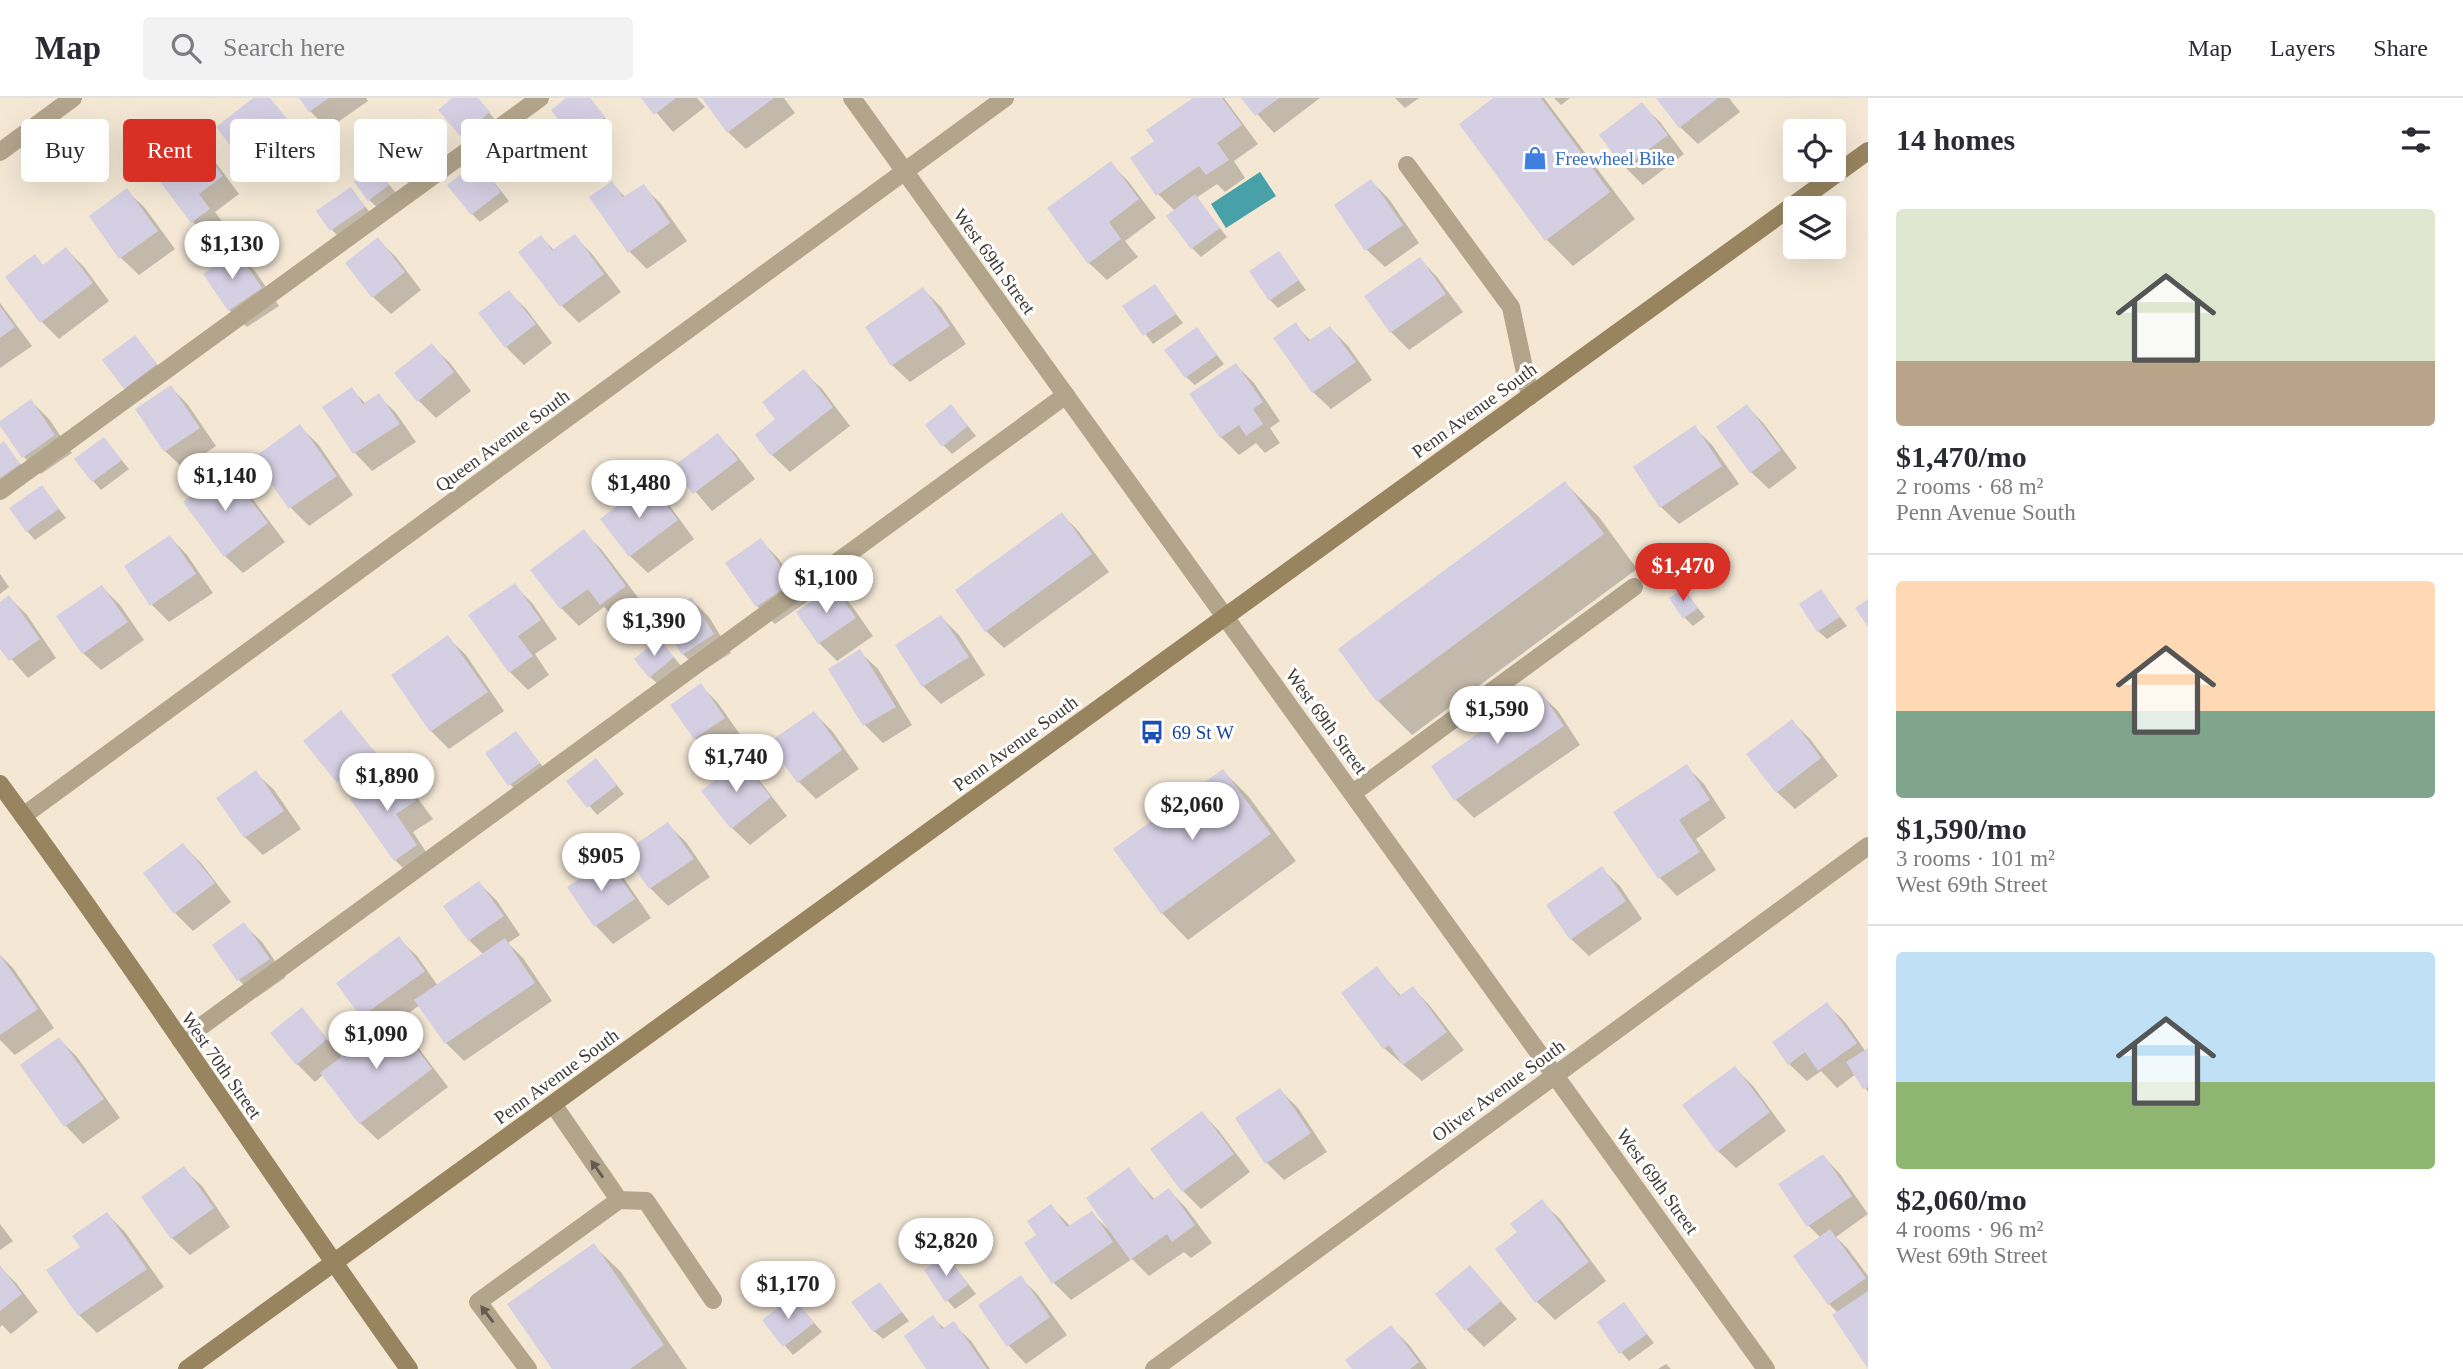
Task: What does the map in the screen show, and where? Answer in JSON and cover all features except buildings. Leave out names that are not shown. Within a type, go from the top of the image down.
[{"type":"main road","name":"Penn Avenue South","points":[[187,1369],[1868,151]]},
{"type":"main road","name":"West 70th Street","points":[[0,785],[409,1369]]},
{"type":"street","points":[[0,152],[73,98]]},
{"type":"street","points":[[0,491],[540,98]]},
{"type":"street","name":"West 69th Street","points":[[852,98],[1766,1369]]},
{"type":"street","name":"Queen Avenue South","points":[[23,817],[1005,98]]},
{"type":"street","points":[[1407,165],[1511,307],[1530,396]]},
{"type":"street","points":[[181,1041],[1066,395]]},
{"type":"street","points":[[1353,793],[1634,587]]},
{"type":"street","name":"Oliver Avenue South","points":[[1154,1369],[1868,846]]},
{"type":"street","points":[[553,1104],[619,1200]]},
{"type":"street","points":[[528,1369],[478,1302],[619,1200],[646,1201],[713,1300]]},
{"type":"water","points":[[1260,172],[1276,196],[1226,228],[1211,204]]},
{"type":"place","name":"Freewheel Bike","points":[[1535,158]]},
{"type":"place","name":"69 St W","points":[[1152,732]]}]
